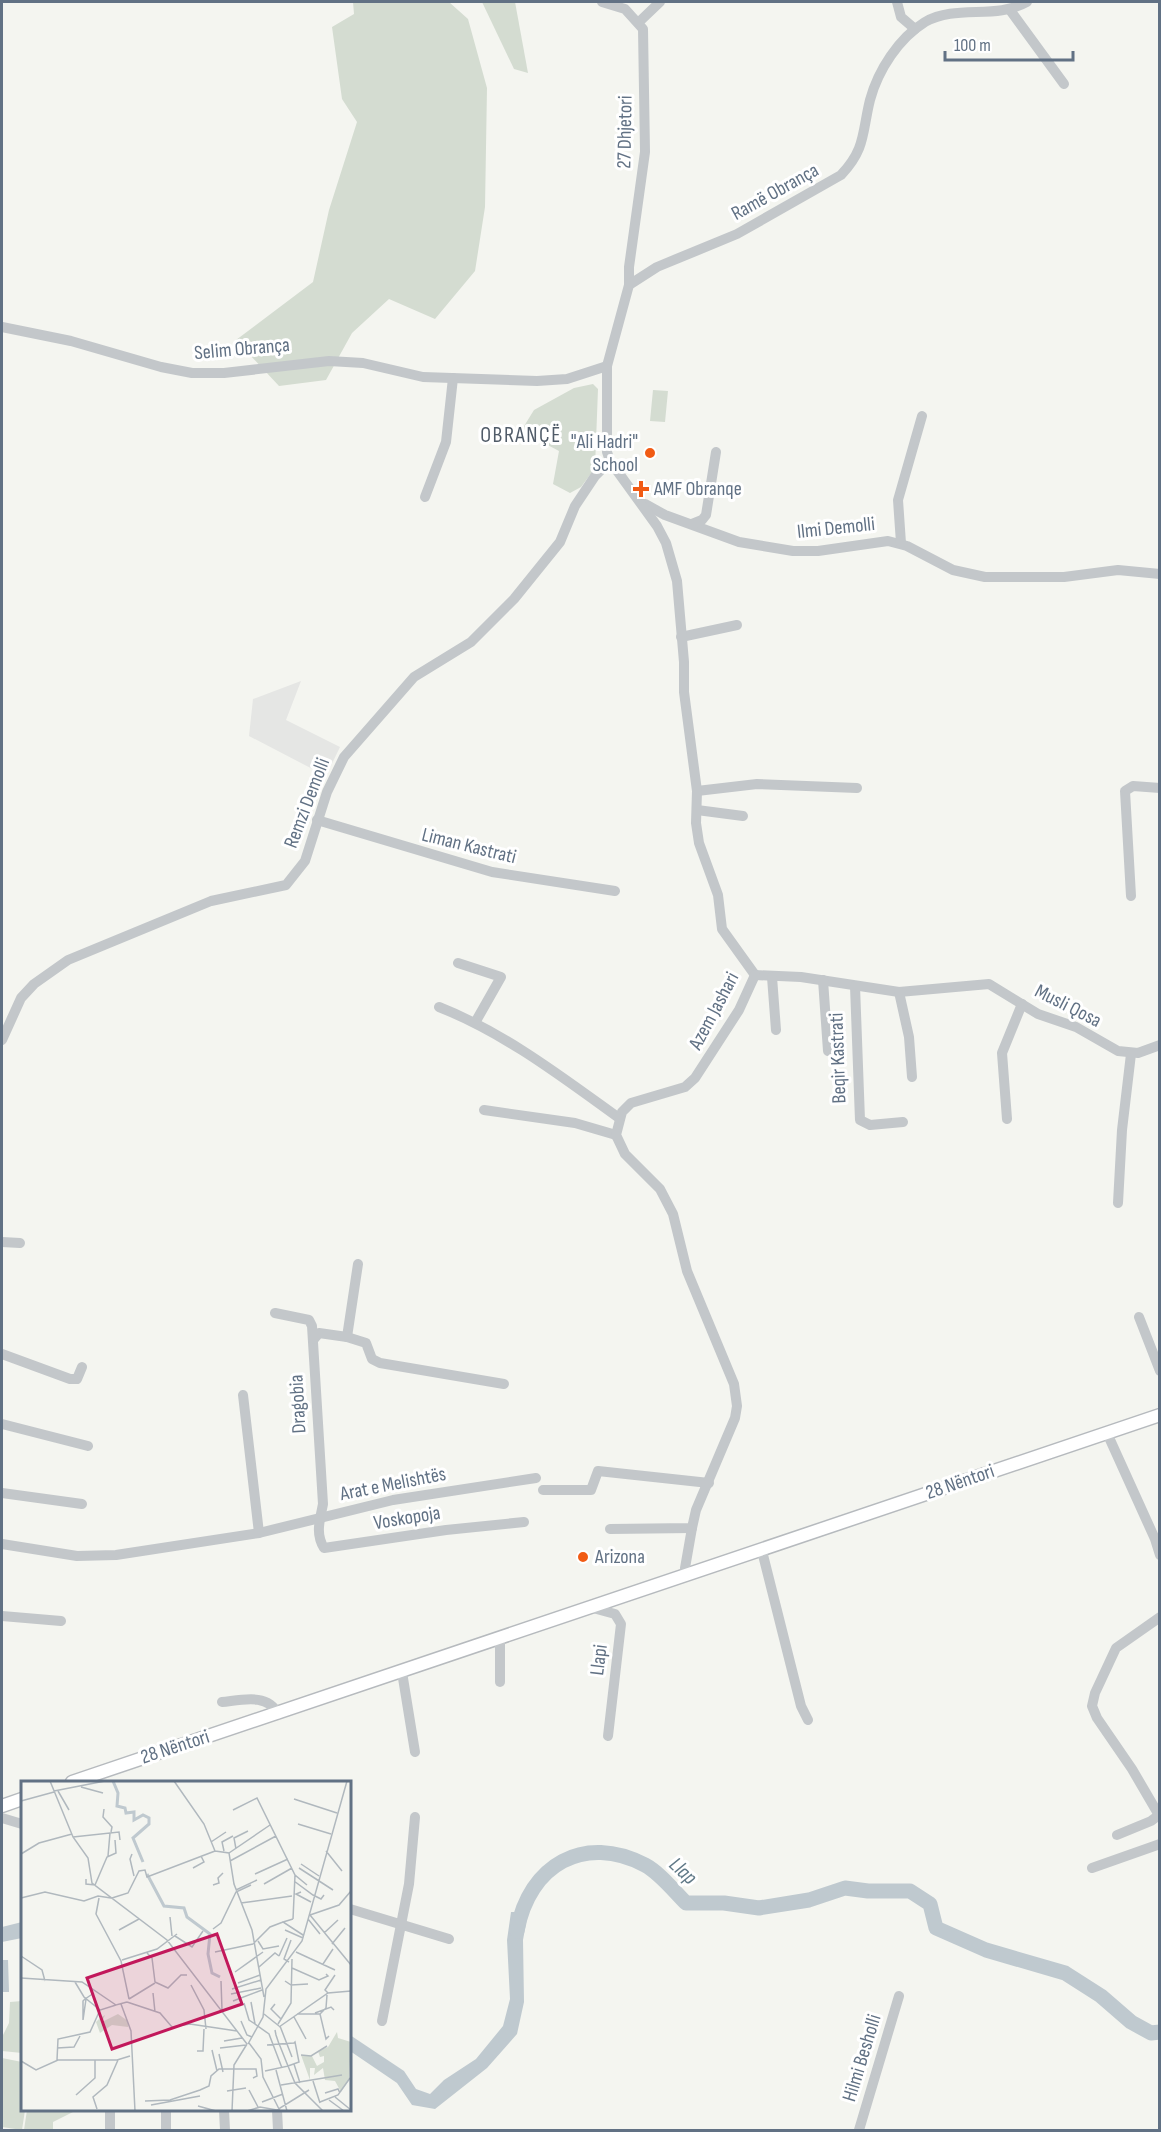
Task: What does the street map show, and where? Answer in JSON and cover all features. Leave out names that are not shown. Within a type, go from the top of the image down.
[{"type":"main road","name":"28 Nëntori","points":[[75,1781],[1160,1415]]},
{"type":"main road","points":[[2,1806],[21,1799]]},
{"type":"street","points":[[602,2],[625,9],[639,22],[660,2]]},
{"type":"street","points":[[897,2],[901,17],[915,29]]},
{"type":"street","name":"Ramë Obrança","points":[[629,285],[657,267],[737,234],[841,175],[854,160],[862,143],[870,100],[879,76],[892,54],[915,29],[948,14],[1010,10],[1027,2]]},
{"type":"street","points":[[1010,10],[1064,84]]},
{"type":"street","name":"27 Dhjetori","points":[[629,285],[629,267],[645,152],[643,28],[639,22]]},
{"type":"street","points":[[610,461],[607,452],[607,366],[629,285]]},
{"type":"street","name":"Selim Obrança","points":[[2,327],[71,341],[161,367],[192,373],[224,373],[271,365],[329,361],[363,363],[423,377],[537,381],[567,379],[607,366]]},
{"type":"street","points":[[425,497],[446,442],[453,378]]},
{"type":"street","points":[[901,543],[898,500],[922,416]]},
{"type":"street","points":[[691,524],[702,520],[706,515],[716,452]]},
{"type":"street","name":"Azem Jashari","points":[[610,461],[657,526],[670,555],[680,593],[684,692],[697,791],[696,823],[699,843],[718,895],[721,924],[747,968],[755,975],[739,1010],[694,1078],[685,1087],[631,1103],[619,1118]]},
{"type":"street","name":"Remzi Demolli","points":[[2,1040],[21,998],[34,984],[68,960],[212,901],[286,885],[305,861],[317,820],[340,764],[370,724],[414,677],[471,642],[514,599],[560,542],[575,506],[594,476],[610,461]]},
{"type":"street","name":"Ilmi Demolli","points":[[639,500],[664,515],[738,542],[793,551],[818,551],[882,541],[901,543],[953,570],[985,577],[1064,578],[1111,570],[1160,574]]},
{"type":"street","points":[[681,637],[737,625]]},
{"type":"street","points":[[697,791],[757,784],[857,788]]},
{"type":"street","points":[[1131,896],[1125,791],[1134,786],[1160,788]]},
{"type":"street","points":[[697,810],[743,816]]},
{"type":"street","name":"Liman Kastrati","points":[[317,820],[492,872],[615,891]]},
{"type":"street","points":[[458,963],[501,977],[476,1021]]},
{"type":"street","name":"Beqir Kastrati","points":[[755,975],[823,980],[894,992]]},
{"type":"street","points":[[772,977],[776,1030]]},
{"type":"street","name":"Beqir Kastrati","points":[[823,980],[828,1051]]},
{"type":"street","name":"Musli Qosa","points":[[894,992],[989,984],[1038,1014],[1076,1027],[1109,1048],[1131,1054]]},
{"type":"street","name":"Beqir Kastrati","points":[[855,986],[860,1120],[870,1125],[903,1122]]},
{"type":"street","points":[[894,992],[909,1036],[912,1077]]},
{"type":"street","points":[[1007,1119],[1002,1053],[1022,1004]]},
{"type":"street","points":[[439,1007],[476,1021],[573,1084],[619,1118],[616,1135],[626,1154],[660,1189],[667,1200],[677,1226],[687,1271],[734,1384],[737,1406],[735,1418],[692,1528],[685,1568],[686,1576]]},
{"type":"street","points":[[1118,1203],[1122,1130],[1131,1054],[1160,1045]]},
{"type":"street","points":[[484,1110],[575,1123],[616,1135]]},
{"type":"street","points":[[2,1242],[20,1243]]},
{"type":"street","points":[[347,1337],[358,1264]]},
{"type":"street","points":[[275,1313],[309,1320],[314,1339]]},
{"type":"street","points":[[1139,1317],[1160,1371]]},
{"type":"street","points":[[314,1339],[318,1334],[347,1337],[366,1343],[372,1359],[380,1364],[504,1384]]},
{"type":"street","name":"Dragobia","points":[[314,1339],[323,1504],[318,1520]]},
{"type":"street","points":[[2,1354],[70,1379],[77,1379],[82,1367]]},
{"type":"street","points":[[243,1395],[259,1533]]},
{"type":"street","points":[[2,1424],[88,1446]]},
{"type":"street","points":[[1107,1432],[1160,1555]]},
{"type":"street","points":[[543,1490],[591,1490],[598,1472],[709,1483]]},
{"type":"street","name":"Arat e Melishtës","points":[[2,1544],[77,1556],[104,1557],[259,1533],[318,1520],[370,1504],[536,1478]]},
{"type":"street","points":[[2,1493],[82,1504]]},
{"type":"street","name":"Voskopoja","points":[[318,1520],[320,1541],[324,1548],[415,1534],[524,1522]]},
{"type":"street","points":[[610,1529],[692,1528]]},
{"type":"street","points":[[762,1551],[801,1706],[808,1720]]},
{"type":"street","name":"Llapi","points":[[593,1608],[615,1614],[621,1624],[609,1736]]},
{"type":"street","points":[[2,1616],[61,1622]]},
{"type":"street","points":[[1117,1834],[1159,1816],[1132,1769],[1097,1718],[1092,1706],[1095,1693],[1116,1648],[1125,1639],[1160,1617]]},
{"type":"street","points":[[500,1638],[500,1682]]},
{"type":"street","points":[[402,1672],[415,1752]]},
{"type":"street","name":"28 Nëntori","points":[[222,1702],[262,1700],[272,1704],[278,1714]]},
{"type":"street","points":[[382,2021],[410,1884],[415,1817]]},
{"type":"street","points":[[2,1818],[21,1824]]},
{"type":"street","points":[[1092,1868],[1160,1844]]},
{"type":"street","points":[[351,1909],[449,1939]]},
{"type":"street","name":"Hilmi Besholli","points":[[859,2130],[900,1996]]},
{"type":"street","points":[[110,2111],[110,2130]]},
{"type":"street","points":[[166,2111],[166,2130]]},
{"type":"street","points":[[225,2111],[225,2130]]},
{"type":"street","points":[[277,2111],[278,2130]]},
{"type":"shaded area","points":[[353,2],[449,2],[468,19],[487,88],[485,207],[475,271],[435,319],[389,299],[352,333],[326,380],[279,386],[236,340],[313,282],[329,210],[357,122],[342,99],[332,27],[354,14]]},
{"type":"shaded area","points":[[482,2],[515,2],[528,73],[514,69]]},
{"type":"shaded area","points":[[593,384],[598,389],[595,468],[581,487],[570,493],[553,484],[559,451],[521,431],[534,410],[574,388]]},
{"type":"shaded area","points":[[653,390],[668,391],[665,422],[650,421]]},
{"type":"shaded area","points":[[301,681],[286,720],[340,747],[326,776],[249,736],[253,699]]},
{"type":"shaded area","points":[[511,1912],[528,1912],[523,1940],[524,2002],[517,2034],[487,2068],[435,2109],[412,2105],[397,2083],[351,2052],[351,2036],[404,2071],[416,2089],[430,2094],[444,2080],[476,2059],[503,2026],[510,1999],[507,1940]]},
{"type":"shaded area","points":[[21,1922],[21,1938],[2,1942],[2,1927]]},
{"type":"shaded area","points":[[2,1960],[8,1960],[9,1992],[2,1992]]},
{"type":"shaded area","points":[[21,2001],[21,2053],[2,2051],[2,2037],[9,2023],[10,2002]]},
{"type":"shaded area","points":[[2,2058],[21,2062],[21,2111],[25,2111],[22,2130],[2,2127]]},
{"type":"shaded area","points":[[27,2111],[75,2111],[53,2122],[53,2130],[24,2130]]},
{"type":"waterway","name":"Llap","points":[[517,1931],[523,1908],[533,1888],[563,1861],[581,1854],[601,1853],[622,1856],[645,1865],[661,1877],[686,1903],[724,1903],[759,1908],[809,1900],[845,1888],[868,1891],[910,1891],[930,1904],[936,1928],[986,1950],[1065,1973],[1101,1996],[1131,2022],[1151,2033],[1160,2032]]},
{"type":"place","name":"\"Ali Hadri\" School","points":[[650,453]]},
{"type":"place","name":"AMF Obranqe","points":[[641,489]]},
{"type":"place","name":"Arizona","points":[[583,1557]]},
{"type":"district","name":"OBRANÇË","points":[[521,435]]}]
